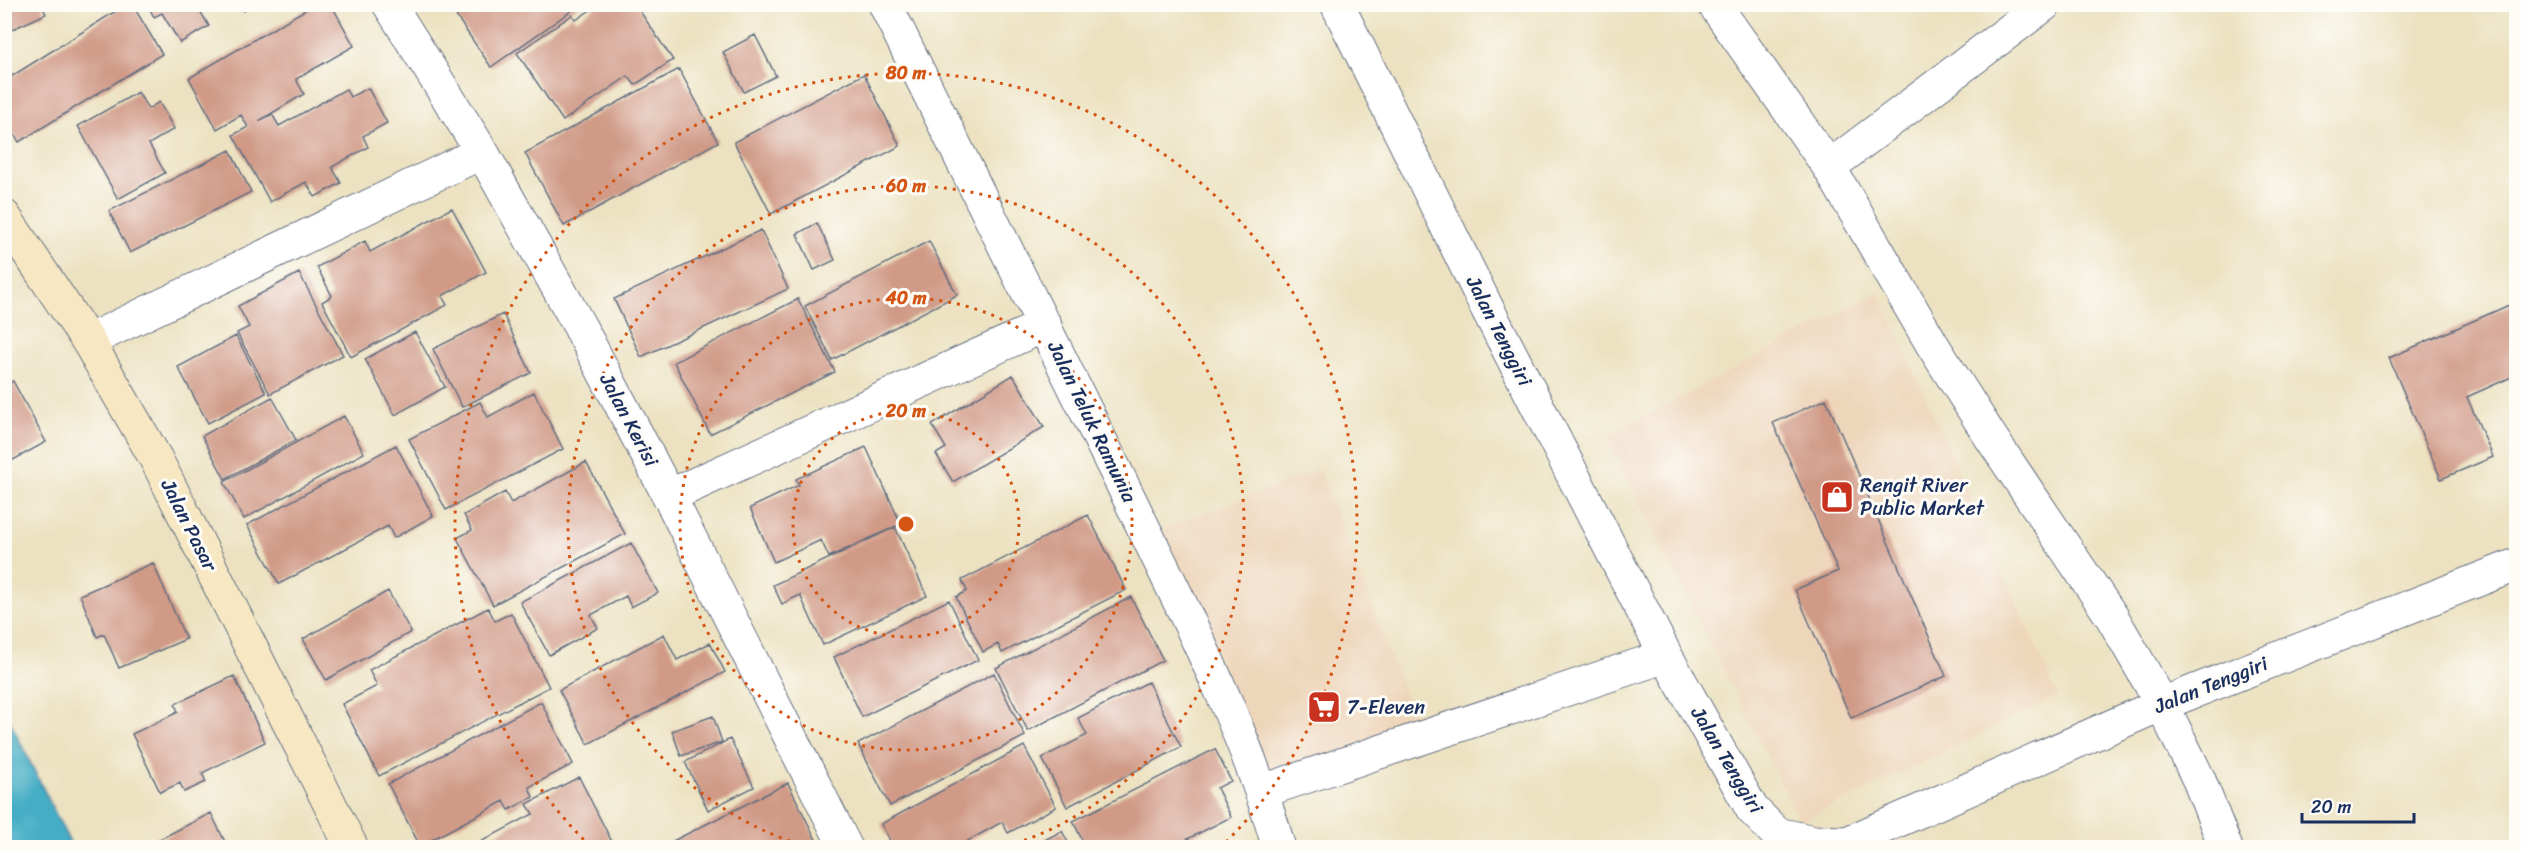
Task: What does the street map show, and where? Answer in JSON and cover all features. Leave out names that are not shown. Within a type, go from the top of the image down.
[{"type":"main road","name":"Jalan Pasar","points":[[4,216],[88,341],[156,459],[352,848]]},
{"type":"street","name":"Jalan Kerisi","points":[[389,4],[482,152],[580,327],[669,496],[846,848]]},
{"type":"street","name":"Jalan Teluk Ramunia","points":[[885,4],[1045,325],[1226,699],[1263,791],[1279,848]]},
{"type":"street","name":"Jalan Tenggiri","points":[[1337,4],[1488,310],[1666,656],[1752,809],[1777,834],[1814,842],[1847,843],[2162,704],[2517,565]]},
{"type":"street","points":[[1714,4],[1829,166],[1932,344],[1990,436],[2112,617],[2162,704],[2199,780],[2226,848]]},
{"type":"street","points":[[1829,166],[2045,4]]},
{"type":"street","points":[[88,341],[482,152]]},
{"type":"street","points":[[669,496],[1045,325]]},
{"type":"street","points":[[1263,791],[1666,656]]},
{"type":"shaded area","points":[[1879,292],[2058,696],[1800,822],[1606,437]]},
{"type":"shaded area","points":[[1320,469],[1416,724],[1271,774],[1162,529]]},
{"type":"water","points":[[5,711],[72,847],[5,847]]},
{"type":"building","points":[[4,4],[41,4],[46,14],[4,33]]},
{"type":"building","points":[[127,4],[132,4],[162,54],[19,142],[4,119],[4,81]]},
{"type":"building","points":[[147,4],[196,4],[209,26],[180,43],[162,13],[154,17]]},
{"type":"building","points":[[240,4],[254,4],[244,11]]},
{"type":"building","points":[[315,4],[331,4],[354,46],[296,79],[304,94],[259,121],[272,114],[279,126],[346,89],[350,97],[368,88],[387,123],[363,136],[368,147],[332,167],[341,183],[315,197],[306,182],[270,202],[233,135],[248,127],[241,115],[217,129],[189,78]]},
{"type":"building","points":[[448,4],[581,4],[491,67]]},
{"type":"building","points":[[599,4],[635,4],[673,60],[635,85],[628,76],[563,121],[517,53],[572,15],[576,20]]},
{"type":"building","points":[[755,35],[776,76],[744,92],[723,52]]},
{"type":"building","points":[[679,69],[718,142],[564,226],[525,153]]},
{"type":"building","points":[[864,74],[900,146],[771,214],[734,142]]},
{"type":"building","points":[[138,92],[148,109],[159,102],[174,129],[149,144],[165,173],[118,199],[78,126]]},
{"type":"building","points":[[230,150],[251,192],[130,253],[109,211]]},
{"type":"building","points":[[452,208],[486,272],[442,296],[447,305],[351,357],[322,302],[332,296],[317,267],[365,241],[370,252]]},
{"type":"building","points":[[817,223],[835,260],[814,270],[797,234]]},
{"type":"building","points":[[761,230],[788,289],[641,357],[614,299]]},
{"type":"building","points":[[929,241],[957,295],[832,360],[805,306]]},
{"type":"building","points":[[299,273],[343,355],[270,394],[237,333],[249,327],[238,306]]},
{"type":"building","points":[[798,299],[835,372],[710,434],[674,362]]},
{"type":"building","points":[[2516,302],[2516,375],[2467,397],[2493,457],[2441,479],[2389,358]]},
{"type":"building","points":[[503,314],[531,373],[462,407],[433,349]]},
{"type":"building","points":[[415,332],[445,387],[395,415],[365,359]]},
{"type":"building","points":[[236,336],[266,393],[208,423],[178,367]]},
{"type":"building","points":[[1013,375],[1044,427],[953,482],[936,454],[946,448],[932,425]]},
{"type":"building","points":[[13,381],[46,442],[4,465],[4,386]]},
{"type":"building","points":[[534,392],[563,449],[446,510],[409,439],[480,402],[488,417]]},
{"type":"building","points":[[272,397],[296,440],[225,479],[202,436]]},
{"type":"building","name":"Rengit River Public Market","points":[[1826,399],[1946,676],[1851,718],[1795,590],[1838,571],[1773,423]]},
{"type":"building","points":[[344,416],[364,453],[244,519],[224,482]]},
{"type":"building","points":[[396,445],[433,516],[394,538],[388,526],[279,584],[247,525]]},
{"type":"building","points":[[866,447],[901,524],[829,557],[821,540],[774,562],[750,508],[799,485],[796,479]]},
{"type":"building","points":[[586,462],[625,534],[493,605],[457,538],[472,530],[464,515],[505,492],[511,503]]},
{"type":"building","points":[[1088,515],[1126,590],[1002,653],[998,644],[983,652],[956,597],[967,591],[962,580]]},
{"type":"building","points":[[895,527],[927,596],[823,645],[800,595],[782,604],[773,585]]},
{"type":"building","points":[[631,543],[658,593],[631,607],[626,596],[591,615],[598,628],[549,655],[520,602]]},
{"type":"building","points":[[153,563],[186,639],[119,668],[104,634],[97,637],[80,595]]},
{"type":"building","points":[[388,591],[411,632],[326,680],[303,639]]},
{"type":"building","points":[[1131,597],[1163,660],[1028,731],[996,668]]},
{"type":"building","points":[[949,600],[978,660],[862,717],[834,657]]},
{"type":"building","points":[[488,608],[495,621],[511,613],[549,687],[379,776],[342,704],[377,686],[369,670]]},
{"type":"building","points":[[664,634],[677,660],[710,643],[725,672],[588,744],[559,690]]},
{"type":"building","points":[[994,673],[1025,736],[890,806],[858,744]]},
{"type":"building","points":[[234,676],[265,742],[202,773],[206,782],[184,792],[180,783],[160,792],[132,734],[178,712],[175,704]]},
{"type":"building","points":[[1148,682],[1181,747],[1067,807],[1042,758],[1087,735],[1078,718]]},
{"type":"building","points":[[541,702],[573,764],[529,787],[533,797],[509,810],[504,801],[420,846],[388,784]]},
{"type":"building","points":[[713,716],[722,742],[681,756],[672,731]]},
{"type":"building","points":[[730,739],[754,787],[708,810],[685,762]]},
{"type":"building","points":[[1024,746],[1056,807],[1008,833],[1002,822],[955,848],[894,848],[881,824]]},
{"type":"building","points":[[1215,749],[1231,781],[1217,788],[1231,817],[1170,848],[1086,848],[1073,821]]},
{"type":"building","points":[[579,777],[615,848],[469,848],[533,814],[527,804]]},
{"type":"building","points":[[788,783],[820,848],[666,848],[665,845]]},
{"type":"building","points":[[211,813],[228,848],[151,848],[150,844]]},
{"type":"building","points":[[1062,831],[1071,848],[1029,848]]},
{"type":"place","name":"Rengit River Public Market","points":[[1837,497]]},
{"type":"place","name":"7-Eleven","points":[[1324,707]]}]
